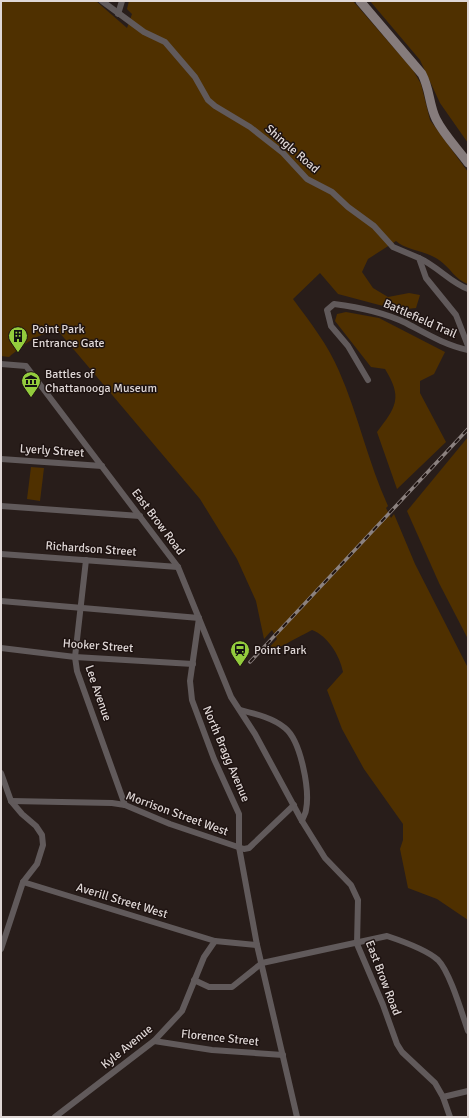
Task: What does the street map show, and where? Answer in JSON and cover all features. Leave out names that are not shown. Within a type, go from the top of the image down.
[{"type":"main road","points":[[360,1],[422,74],[426,81],[431,108],[436,119],[468,163]]},
{"type":"street","name":"Shingle Road","points":[[102,1],[144,32],[165,42],[195,78],[208,100],[214,106],[250,127],[283,153],[307,179],[332,192],[348,207],[374,226],[393,247],[428,262],[461,286],[468,289]]},
{"type":"street","points":[[118,14],[122,1]]},
{"type":"street","points":[[418,258],[426,278],[456,315],[468,346]]},
{"type":"street","name":"Battlefield Trail","points":[[368,380],[348,346],[331,326],[327,310],[334,304],[374,311],[405,323],[443,343],[468,350]]},
{"type":"street","name":"East Brow Road","points":[[1,364],[26,366],[178,567],[200,618],[215,661],[231,697],[240,710],[302,821],[325,858],[348,882],[356,894],[358,900],[357,944],[399,1049],[435,1083],[443,1097],[450,1117]]},
{"type":"street","name":"Lyerly Street","points":[[1,459],[102,466]]},
{"type":"street","points":[[1,506],[87,514],[140,516]]},
{"type":"street","name":"Richardson Street","points":[[1,554],[178,567]]},
{"type":"street","name":"Lee Avenue","points":[[86,560],[75,656],[81,682],[125,805]]},
{"type":"street","points":[[1,601],[200,618]]},
{"type":"street","name":"North Bragg Avenue","points":[[200,618],[190,681],[192,700],[214,759],[239,814],[239,847],[257,945],[262,963]]},
{"type":"street","name":"Hooker Street","points":[[1,648],[75,656],[193,664]]},
{"type":"street","points":[[240,710],[277,723],[291,734],[296,743],[307,794],[306,810],[302,821]]},
{"type":"street","points":[[1,773],[12,801],[22,814],[36,826],[42,836],[43,845],[37,864],[23,882],[1,949]]},
{"type":"street","name":"Morrison Street West","points":[[12,801],[112,803],[125,805],[170,824],[239,847]]},
{"type":"street","points":[[239,847],[244,849],[249,848],[294,805]]},
{"type":"street","name":"Averill Street West","points":[[23,882],[215,941],[257,945]]},
{"type":"street","points":[[194,980],[210,987],[232,987],[262,963],[357,944],[387,936],[402,941],[437,959],[446,972],[468,1032]]},
{"type":"street","name":"Kyle Avenue","points":[[55,1117],[154,1041],[182,1010],[204,957],[215,941]]},
{"type":"street","points":[[262,963],[297,1117]]},
{"type":"street","name":"Florence Street","points":[[154,1041],[212,1050],[283,1055]]},
{"type":"street","points":[[443,1097],[468,1091]]},
{"type":"shaded area","points":[[1,1],[96,1],[127,28],[132,14],[127,9],[129,1],[353,1],[413,70],[421,84],[430,120],[468,172],[468,284],[460,280],[443,263],[434,257],[400,244],[396,241],[368,259],[362,272],[373,288],[388,297],[409,293],[420,295],[416,308],[398,310],[338,294],[320,273],[293,299],[335,361],[346,387],[388,506],[386,508],[391,518],[394,514],[415,564],[468,668],[468,920],[437,899],[408,888],[400,849],[403,840],[403,824],[364,769],[342,729],[327,690],[343,672],[336,653],[328,642],[312,630],[281,646],[265,652],[277,639],[272,630],[264,639],[256,601],[237,559],[200,499],[59,332],[52,332],[39,336],[9,357],[1,356]]},
{"type":"shaded area","points":[[370,1],[468,1],[468,143],[440,103],[420,60]]},
{"type":"shaded area","points":[[346,312],[379,318],[445,352],[434,374],[420,381],[420,393],[446,442],[397,489],[377,432],[393,409],[395,402],[394,388],[385,369],[371,367],[335,321],[337,314]]},
{"type":"shaded area","points":[[468,437],[468,639],[439,583],[407,511]]},
{"type":"shaded area","points":[[31,467],[44,468],[40,501],[27,499]]},
{"type":"railway","points":[[250,662],[468,429]]},
{"type":"place","name":"Point Park Entrance Gate","points":[[18,353]]},
{"type":"place","name":"Battles of Chattanooga Museum","points":[[31,398]]},
{"type":"place","name":"Point Park","points":[[240,667]]}]
